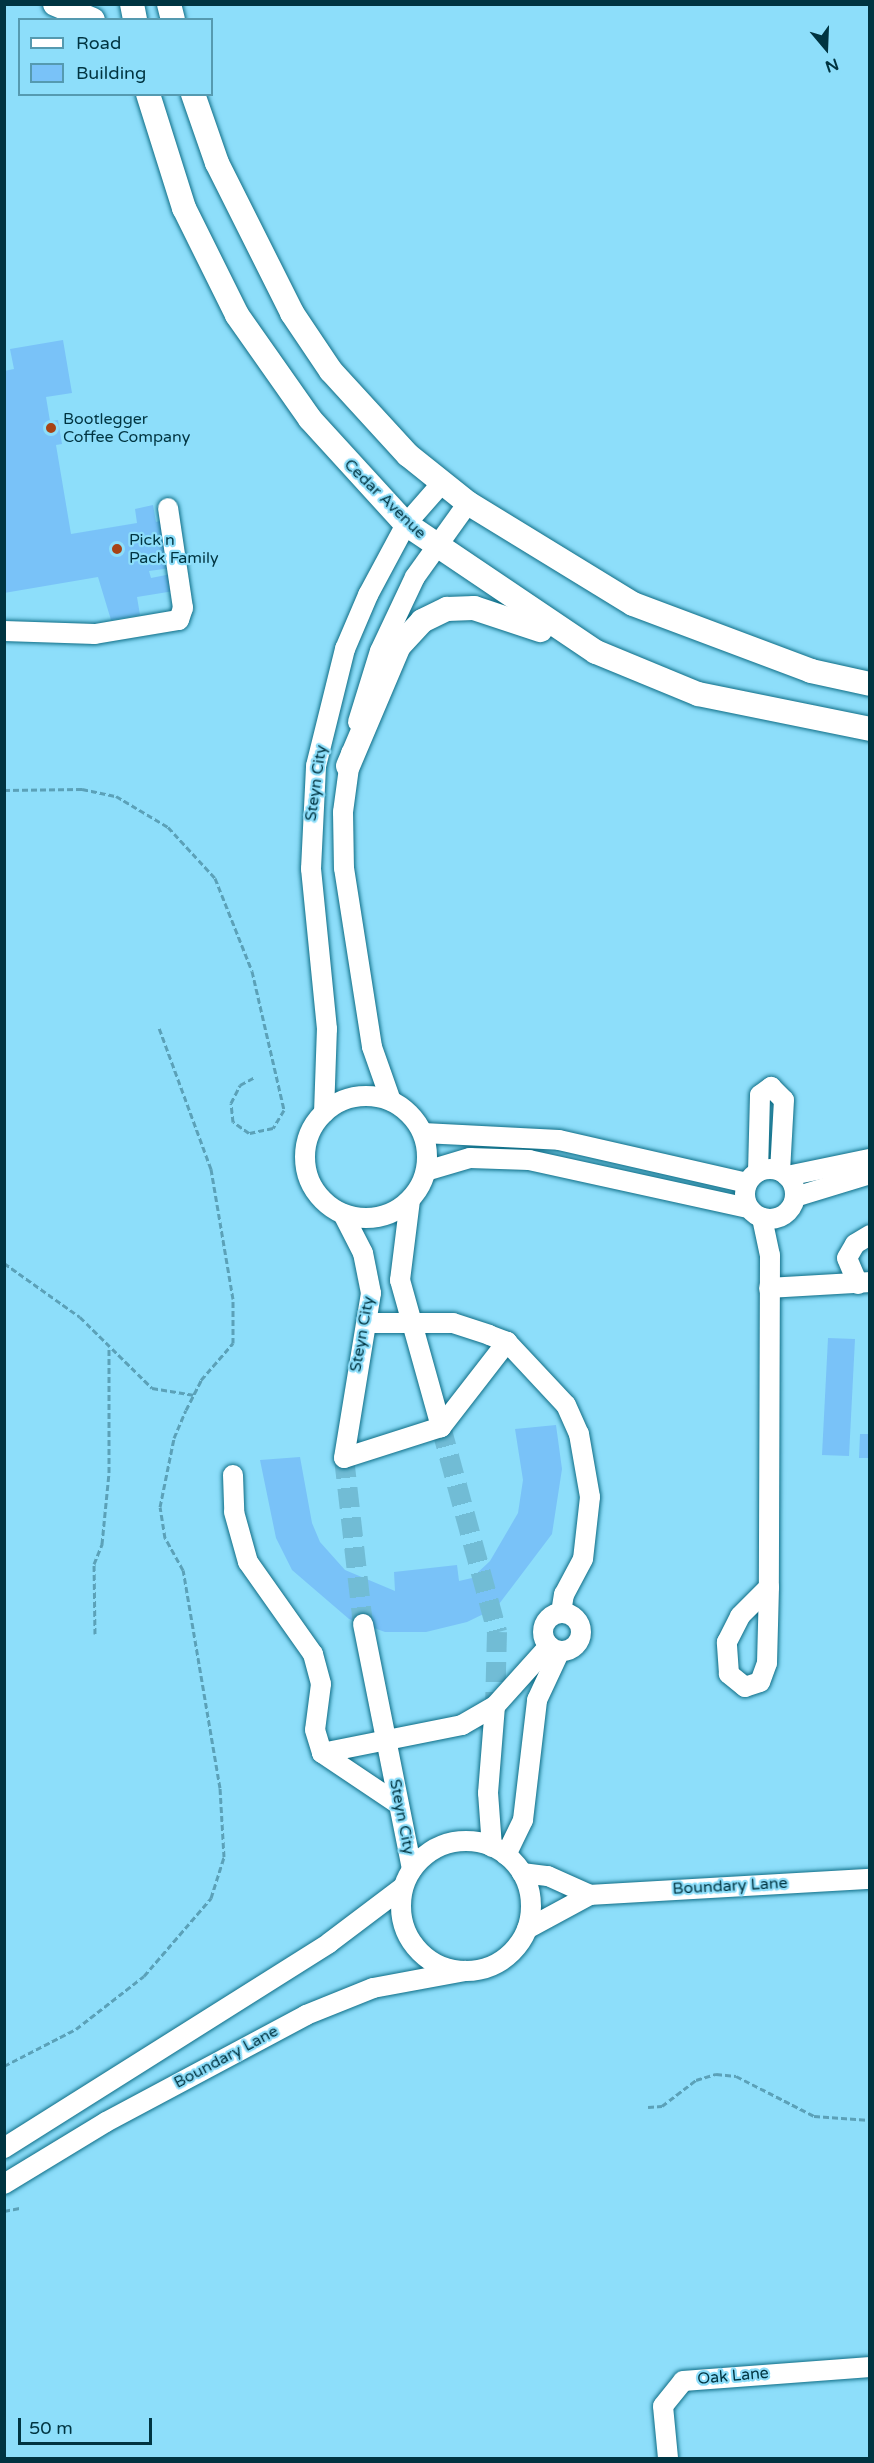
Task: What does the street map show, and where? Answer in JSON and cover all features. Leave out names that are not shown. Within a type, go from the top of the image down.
[{"type":"main road","points":[[55,4],[88,18]]},
{"type":"main road","name":"Cedar Avenue","points":[[149,96],[184,208],[237,315],[310,419],[406,524],[596,652],[698,694],[870,729]]},
{"type":"main road","points":[[194,96],[217,163],[292,313],[371,419],[442,483],[468,503],[633,604],[811,671],[870,684]]},
{"type":"main road","points":[[348,766],[399,646],[436,613],[460,608],[493,612],[596,652]]},
{"type":"street","name":"Steyn City","points":[[324,1113],[327,1029],[311,869],[316,766],[345,649],[406,524],[442,483]]},
{"type":"street","name":"Steyn City","points":[[392,1101],[372,1047],[353,939],[343,834],[348,766],[380,651],[435,545],[468,503]]},
{"type":"street","points":[[4,631],[95,634],[178,620],[183,608],[168,508]]},
{"type":"street","points":[[769,1587],[770,1255],[763,1215],[752,1177],[760,1095],[771,1087],[784,1100],[784,1173],[795,1197]]},
{"type":"street","points":[[356,1097],[392,1101],[423,1133],[426,1171],[410,1200],[372,1218],[343,1214],[319,1196],[306,1169],[305,1149],[324,1113],[356,1097]]},
{"type":"street","points":[[423,1133],[559,1140],[752,1177],[870,1159]]},
{"type":"street","points":[[426,1171],[470,1158],[529,1160],[763,1215],[795,1197],[870,1174]]},
{"type":"street","name":"Steyn City","points":[[343,1214],[369,1271],[368,1323],[349,1400],[344,1458],[441,1427],[408,1320],[400,1251],[410,1200]]},
{"type":"street","points":[[864,1283],[847,1258],[855,1244],[870,1235]]},
{"type":"street","points":[[770,1288],[864,1283]]},
{"type":"street","points":[[368,1323],[408,1320],[453,1323],[507,1342],[566,1404],[586,1464],[589,1535],[561,1613],[543,1628],[554,1649],[537,1700],[522,1820],[499,1851]]},
{"type":"street","points":[[441,1427],[507,1342]]},
{"type":"street","points":[[233,1475],[234,1512],[248,1562],[313,1654],[321,1684],[315,1730],[322,1753],[398,1804]]},
{"type":"street","points":[[322,1753],[433,1735],[495,1706],[554,1649],[573,1648],[581,1632],[577,1620],[561,1613]]},
{"type":"street","name":"Steyn City","points":[[363,1624],[412,1869]]},
{"type":"street","points":[[403,1887],[404,1927],[413,1944],[436,1963],[465,1971],[502,1959],[527,1929],[531,1900],[522,1873],[499,1851],[488,1793],[495,1706]]},
{"type":"street","points":[[4,2148],[329,1943],[403,1887],[412,1869],[448,1844],[499,1851]]},
{"type":"street","name":"Boundary Lane","points":[[522,1873],[548,1876],[590,1895]]},
{"type":"street","name":"Boundary Lane","points":[[527,1929],[590,1895],[870,1879]]},
{"type":"street","name":"Boundary Lane","points":[[4,2184],[106,2122],[306,2015],[373,1988],[465,1971]]},
{"type":"street","name":"Oak Lane","points":[[668,2458],[663,2406],[683,2380],[870,2367]]},
{"type":"path","points":[[4,790],[82,789],[117,796],[168,827],[214,878],[235,918],[252,971],[284,1110],[273,1128],[249,1133],[233,1122],[231,1103],[240,1085],[255,1077]]},
{"type":"path","points":[[4,2066],[76,2028],[144,1977],[211,1898],[224,1857],[220,1788],[183,1570],[165,1538],[160,1507],[174,1438],[194,1395],[233,1343],[233,1299],[211,1169],[159,1028]]},
{"type":"path","points":[[4,1263],[80,1317],[152,1388],[194,1395]]},
{"type":"path","points":[[95,1634],[94,1564],[102,1544],[109,1473],[109,1347]]},
{"type":"path","points":[[648,2107],[662,2106],[696,2080],[716,2074],[746,2080],[814,2116],[870,2120]]},
{"type":"path","points":[[4,2211],[20,2208]]},
{"type":"building","points":[[63,340],[72,393],[46,397],[50,421],[58,420],[62,444],[56,445],[71,534],[137,523],[135,509],[153,505],[156,522],[163,520],[171,568],[149,571],[151,578],[171,574],[174,591],[137,597],[140,615],[111,620],[98,577],[4,593],[4,371],[14,369],[10,349]]},
{"type":"building","points":[[828,1338],[855,1339],[849,1456],[822,1455]]},
{"type":"building","points":[[556,1425],[562,1469],[552,1534],[496,1608],[467,1622],[426,1632],[385,1632],[349,1619],[292,1570],[276,1538],[260,1460],[300,1457],[312,1523],[320,1542],[345,1570],[395,1591],[394,1572],[457,1565],[459,1581],[472,1578],[490,1561],[518,1513],[523,1480],[515,1429]]},
{"type":"building","points":[[860,1434],[870,1434],[870,1458],[859,1458]]},
{"type":"tunnel","points":[[441,1427],[497,1632],[495,1706]]},
{"type":"tunnel","points":[[344,1458],[363,1624]]},
{"type":"place","name":"Bootlegger Coffee Company","points":[[51,428]]},
{"type":"place","name":"Pick n Pack Family","points":[[117,549]]}]
